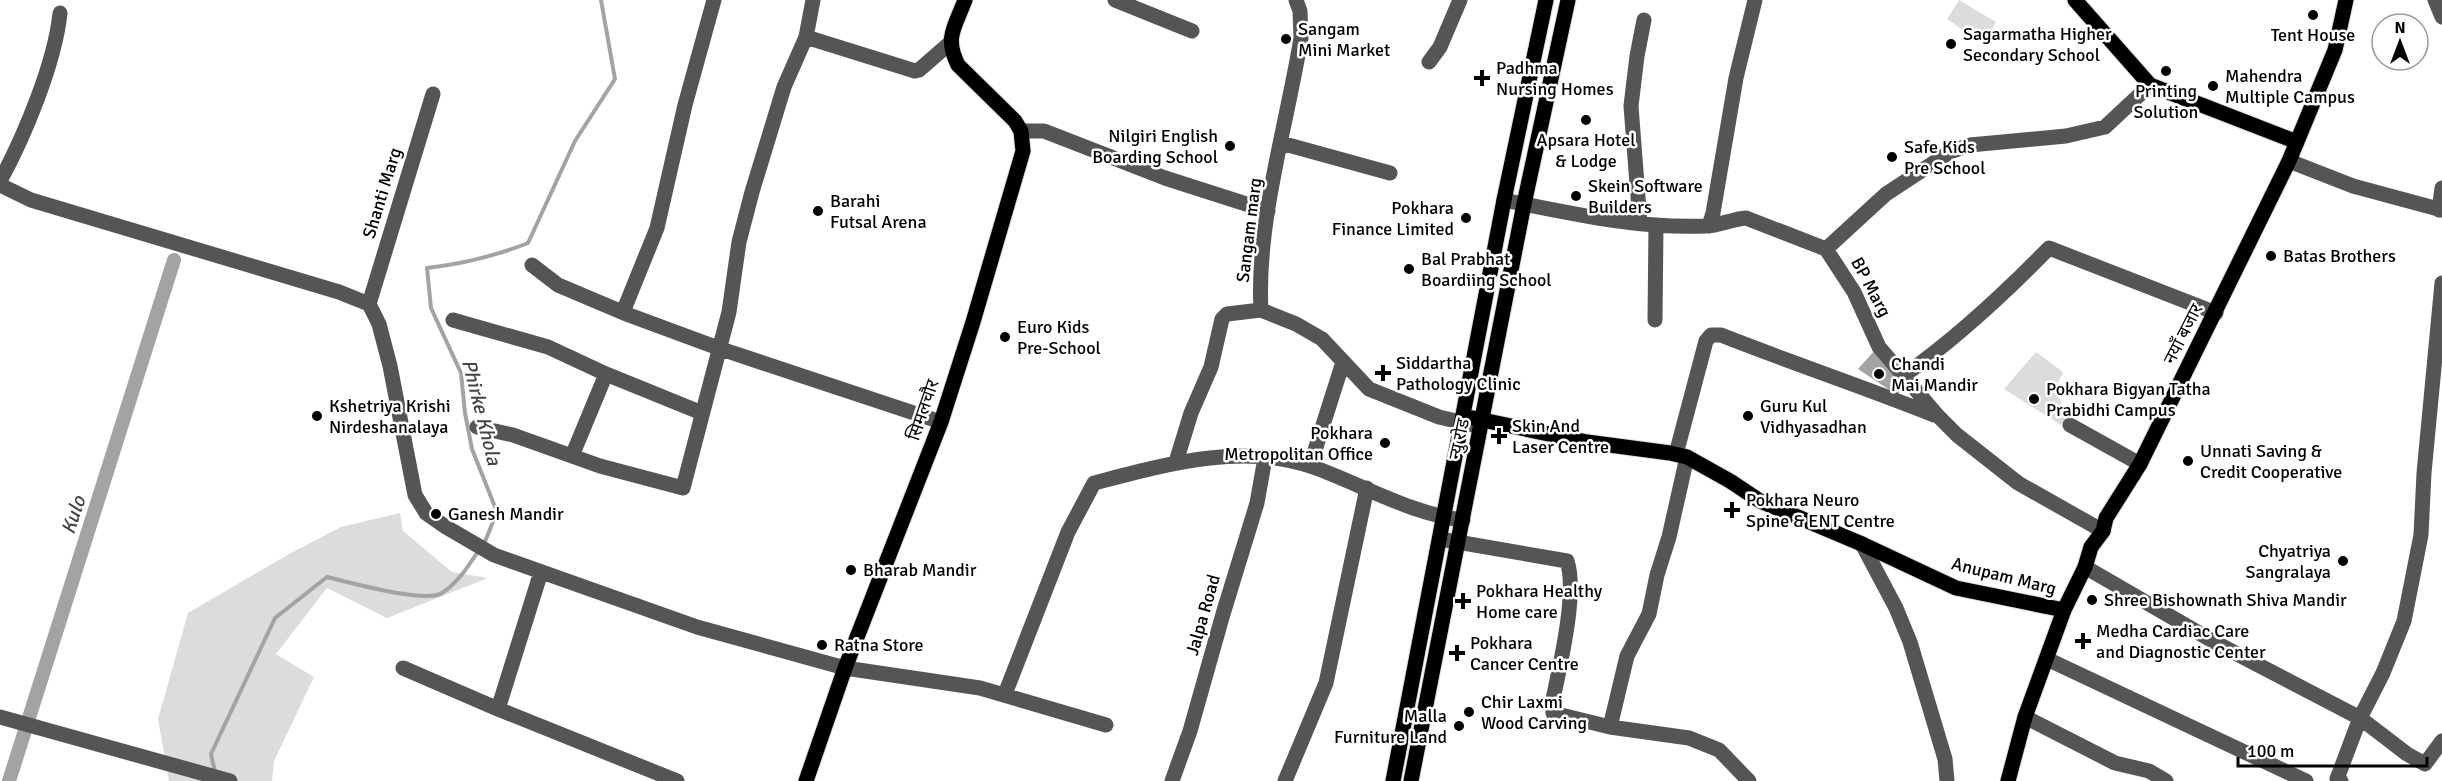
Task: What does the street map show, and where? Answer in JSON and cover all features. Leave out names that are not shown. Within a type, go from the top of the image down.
[{"type":"main road","points":[[965,0],[950,43],[958,64],[1001,106],[1021,131]]},
{"type":"main road","name":"न्यु रोड","points":[[1393,781],[1504,200],[1546,0]]},
{"type":"main road","name":"न्यु रोड","points":[[1411,781],[1464,520],[1524,204],[1568,0]]},
{"type":"main road","points":[[2075,0],[2150,85],[2297,142]]},
{"type":"main road","name":"नयाँ बजार","points":[[2008,781],[2025,717],[2064,610],[2085,567],[2091,547],[2103,531],[2106,518],[2140,464],[2289,161],[2335,50],[2346,0]]},
{"type":"main road","name":"सिमलचौर","points":[[806,781],[845,668],[941,422],[1018,174],[1023,151],[1021,131]]},
{"type":"main road","name":"Anupam Marg","points":[[1463,419],[1587,442],[1682,456],[1730,481],[1760,501],[1862,544],[1956,588],[2064,610]]},
{"type":"street","points":[[623,312],[657,228],[685,105],[714,0]]},
{"type":"street","points":[[477,427],[513,435],[572,456],[683,488],[721,349],[730,307],[739,242],[752,192],[784,87],[806,37],[813,0]]},
{"type":"street","points":[[1115,0],[1192,31]]},
{"type":"street","points":[[1429,63],[1440,47],[1460,0]]},
{"type":"street","points":[[1709,226],[1736,78],[1755,0]]},
{"type":"street","points":[[2435,0],[2442,17]]},
{"type":"street","name":"Sangam marg","points":[[1261,310],[1260,289],[1268,211],[1301,38],[1298,6]]},
{"type":"street","points":[[60,13],[58,31],[37,99],[0,183],[31,200],[339,291],[369,304],[379,324],[390,366],[408,462],[419,503],[426,513],[494,555],[696,627],[845,668],[1005,694],[1106,725]]},
{"type":"street","points":[[1640,223],[1631,106],[1636,56],[1644,20]]},
{"type":"street","points":[[806,37],[915,71],[950,43]]},
{"type":"street","points":[[1826,249],[1886,194],[1950,152],[1970,145],[2066,136],[2105,127],[2150,85]]},
{"type":"street","name":"Shanti Marg","points":[[369,304],[433,94]]},
{"type":"street","points":[[1021,131],[1044,131],[1165,178],[1268,211]]},
{"type":"street","points":[[1281,143],[1390,173]]},
{"type":"street","points":[[2289,161],[2353,186],[2441,210],[2442,188]]},
{"type":"street","name":"BP Marg","points":[[1504,200],[1656,225],[1709,226],[1746,218],[1826,249],[1854,292],[1879,347],[1938,416],[1957,435],[2018,483],[2103,531]]},
{"type":"street","points":[[1655,320],[1656,225]]},
{"type":"street","points":[[1903,376],[1939,351],[1999,299],[2049,248],[2216,313]]},
{"type":"street","points":[[532,265],[558,285],[623,312],[721,349],[941,422]]},
{"type":"street","points":[[2337,780],[2360,718],[2383,673],[2404,621],[2421,535],[2424,473],[2439,362],[2442,283]]},
{"type":"street","points":[[1176,462],[1191,413],[1211,367],[1222,319],[1227,314],[1261,310],[1296,324],[1322,339],[1369,389],[1439,417],[1463,419]]},
{"type":"street","points":[[453,320],[548,347],[606,374],[702,413]]},
{"type":"street","points":[[1610,727],[1626,656],[1649,614],[1657,575],[1669,537],[1682,456],[1706,342],[1711,335],[1721,335],[1797,366],[1868,389],[1938,416]]},
{"type":"street","points":[[1310,466],[1342,362]]},
{"type":"street","points":[[572,456],[606,374]]},
{"type":"street","points":[[2070,425],[2140,464]]},
{"type":"street","points":[[1005,694],[1068,532],[1094,483],[1176,462],[1254,456],[1310,466],[1416,509],[1444,518],[1464,520]]},
{"type":"street","name":"Jalpa Road","points":[[1172,781],[1190,730],[1257,502],[1265,458]]},
{"type":"street","points":[[1285,781],[1326,683],[1367,488]]},
{"type":"street","points":[[1440,539],[1567,561],[1570,570],[1568,611],[1552,704],[1553,713],[1610,727],[1689,738],[1719,750],[1749,781]]},
{"type":"street","points":[[1862,544],[1896,608],[1910,642],[1945,759],[1947,781]]},
{"type":"street","points":[[2085,567],[2218,644],[2360,718],[2407,754],[2425,764],[2442,741]]},
{"type":"street","points":[[498,709],[542,572]]},
{"type":"street","points":[[2048,659],[2306,781]]},
{"type":"street","points":[[403,668],[677,781]]},
{"type":"street","points":[[0,717],[230,781]]},
{"type":"street","points":[[2025,717],[2115,762],[2149,771],[2166,781]]},
{"type":"shaded area","points":[[1959,0],[1996,22],[1984,44],[1947,19]]},
{"type":"shaded area","name":"Chandi Mai Mandir","points":[[1875,350],[1903,388],[1897,395],[1858,369]]},
{"type":"shaded area","points":[[2036,352],[2063,372],[2057,385],[2063,390],[2057,396],[2062,402],[2057,411],[2065,418],[2061,425],[2004,389]]},
{"type":"shaded area","points":[[400,513],[403,531],[452,572],[488,578],[387,618],[327,588],[276,654],[314,677],[274,761],[272,781],[169,781],[158,719],[188,613],[289,554],[341,527]]},
{"type":"waterway","name":"Phirke Khola","points":[[484,544],[497,512],[472,449],[461,373],[431,308],[427,268],[478,259],[528,243],[575,141],[615,79],[601,0]]},
{"type":"waterway","name":"Kulo","points":[[9,781],[174,260]]},
{"type":"waterway","name":"Phirke Khola","points":[[215,772],[211,754],[275,618],[327,577],[404,594],[433,596],[448,589],[467,568],[479,550]]},
{"type":"place","name":"Tent House","points":[[2313,15]]},
{"type":"place","name":"Sangam Mini Market","points":[[1286,39]]},
{"type":"place","name":"Sagarmatha Higher Secondary School","points":[[1951,44]]},
{"type":"place","name":"Printing Solution","points":[[2166,71]]},
{"type":"place","name":"Padhma Nursing Homes","points":[[1482,78]]},
{"type":"place","name":"Mahendra Multiple Campus","points":[[2213,86]]},
{"type":"place","name":"Apsara Hotel & Lodge","points":[[1586,120]]},
{"type":"place","name":"Nilgiri English Boarding School","points":[[1230,146]]},
{"type":"place","name":"Safe Kids Pre School","points":[[1892,157]]},
{"type":"place","name":"Skein Software Builders","points":[[1576,196]]},
{"type":"place","name":"Barahi Futsal Arena","points":[[818,211]]},
{"type":"place","name":"Pokhara Finance Limited","points":[[1466,218]]},
{"type":"place","name":"Batas Brothers","points":[[2271,256]]},
{"type":"place","name":"Bal Prabhat Boardiing School","points":[[1409,269]]},
{"type":"place","name":"Euro Kids Pre-School","points":[[1005,337]]},
{"type":"place","name":"Siddartha Pathology Clinic","points":[[1383,373]]},
{"type":"place","name":"Chandi Mai Mandir","points":[[1879,374]]},
{"type":"place","name":"Pokhara Bigyan Tatha Prabidhi Campus","points":[[2034,399]]},
{"type":"place","name":"Kshetriya Krishi Nirdeshanalaya","points":[[317,416]]},
{"type":"place","name":"Guru Kul Vidhyasadhan","points":[[1748,416]]},
{"type":"place","name":"Skin And Laser Centre","points":[[1499,436]]},
{"type":"place","name":"Pokhara Metropolitan Office","points":[[1385,443]]},
{"type":"place","name":"Unnati Saving & Credit Cooperative","points":[[2188,461]]},
{"type":"place","name":"Pokhara Neuro Spine & ENT Centre","points":[[1732,510]]},
{"type":"place","name":"Ganesh Mandir","points":[[436,514]]},
{"type":"place","name":"Chyatriya Sangralaya","points":[[2343,561]]},
{"type":"place","name":"Bharab Mandir","points":[[851,570]]},
{"type":"place","name":"Shree Bishownath Shiva Mandir","points":[[2092,600]]},
{"type":"place","name":"Pokhara Healthy Home care","points":[[1463,601]]},
{"type":"place","name":"Medha Cardiac Care and Diagnostic Center","points":[[2083,641]]},
{"type":"place","name":"Ratna Store","points":[[822,645]]},
{"type":"place","name":"Pokhara Cancer Centre","points":[[1457,653]]},
{"type":"place","name":"Chir Laxmi Wood Carving","points":[[1469,712]]},
{"type":"place","name":"Malla Furniture Land","points":[[1459,726]]}]
